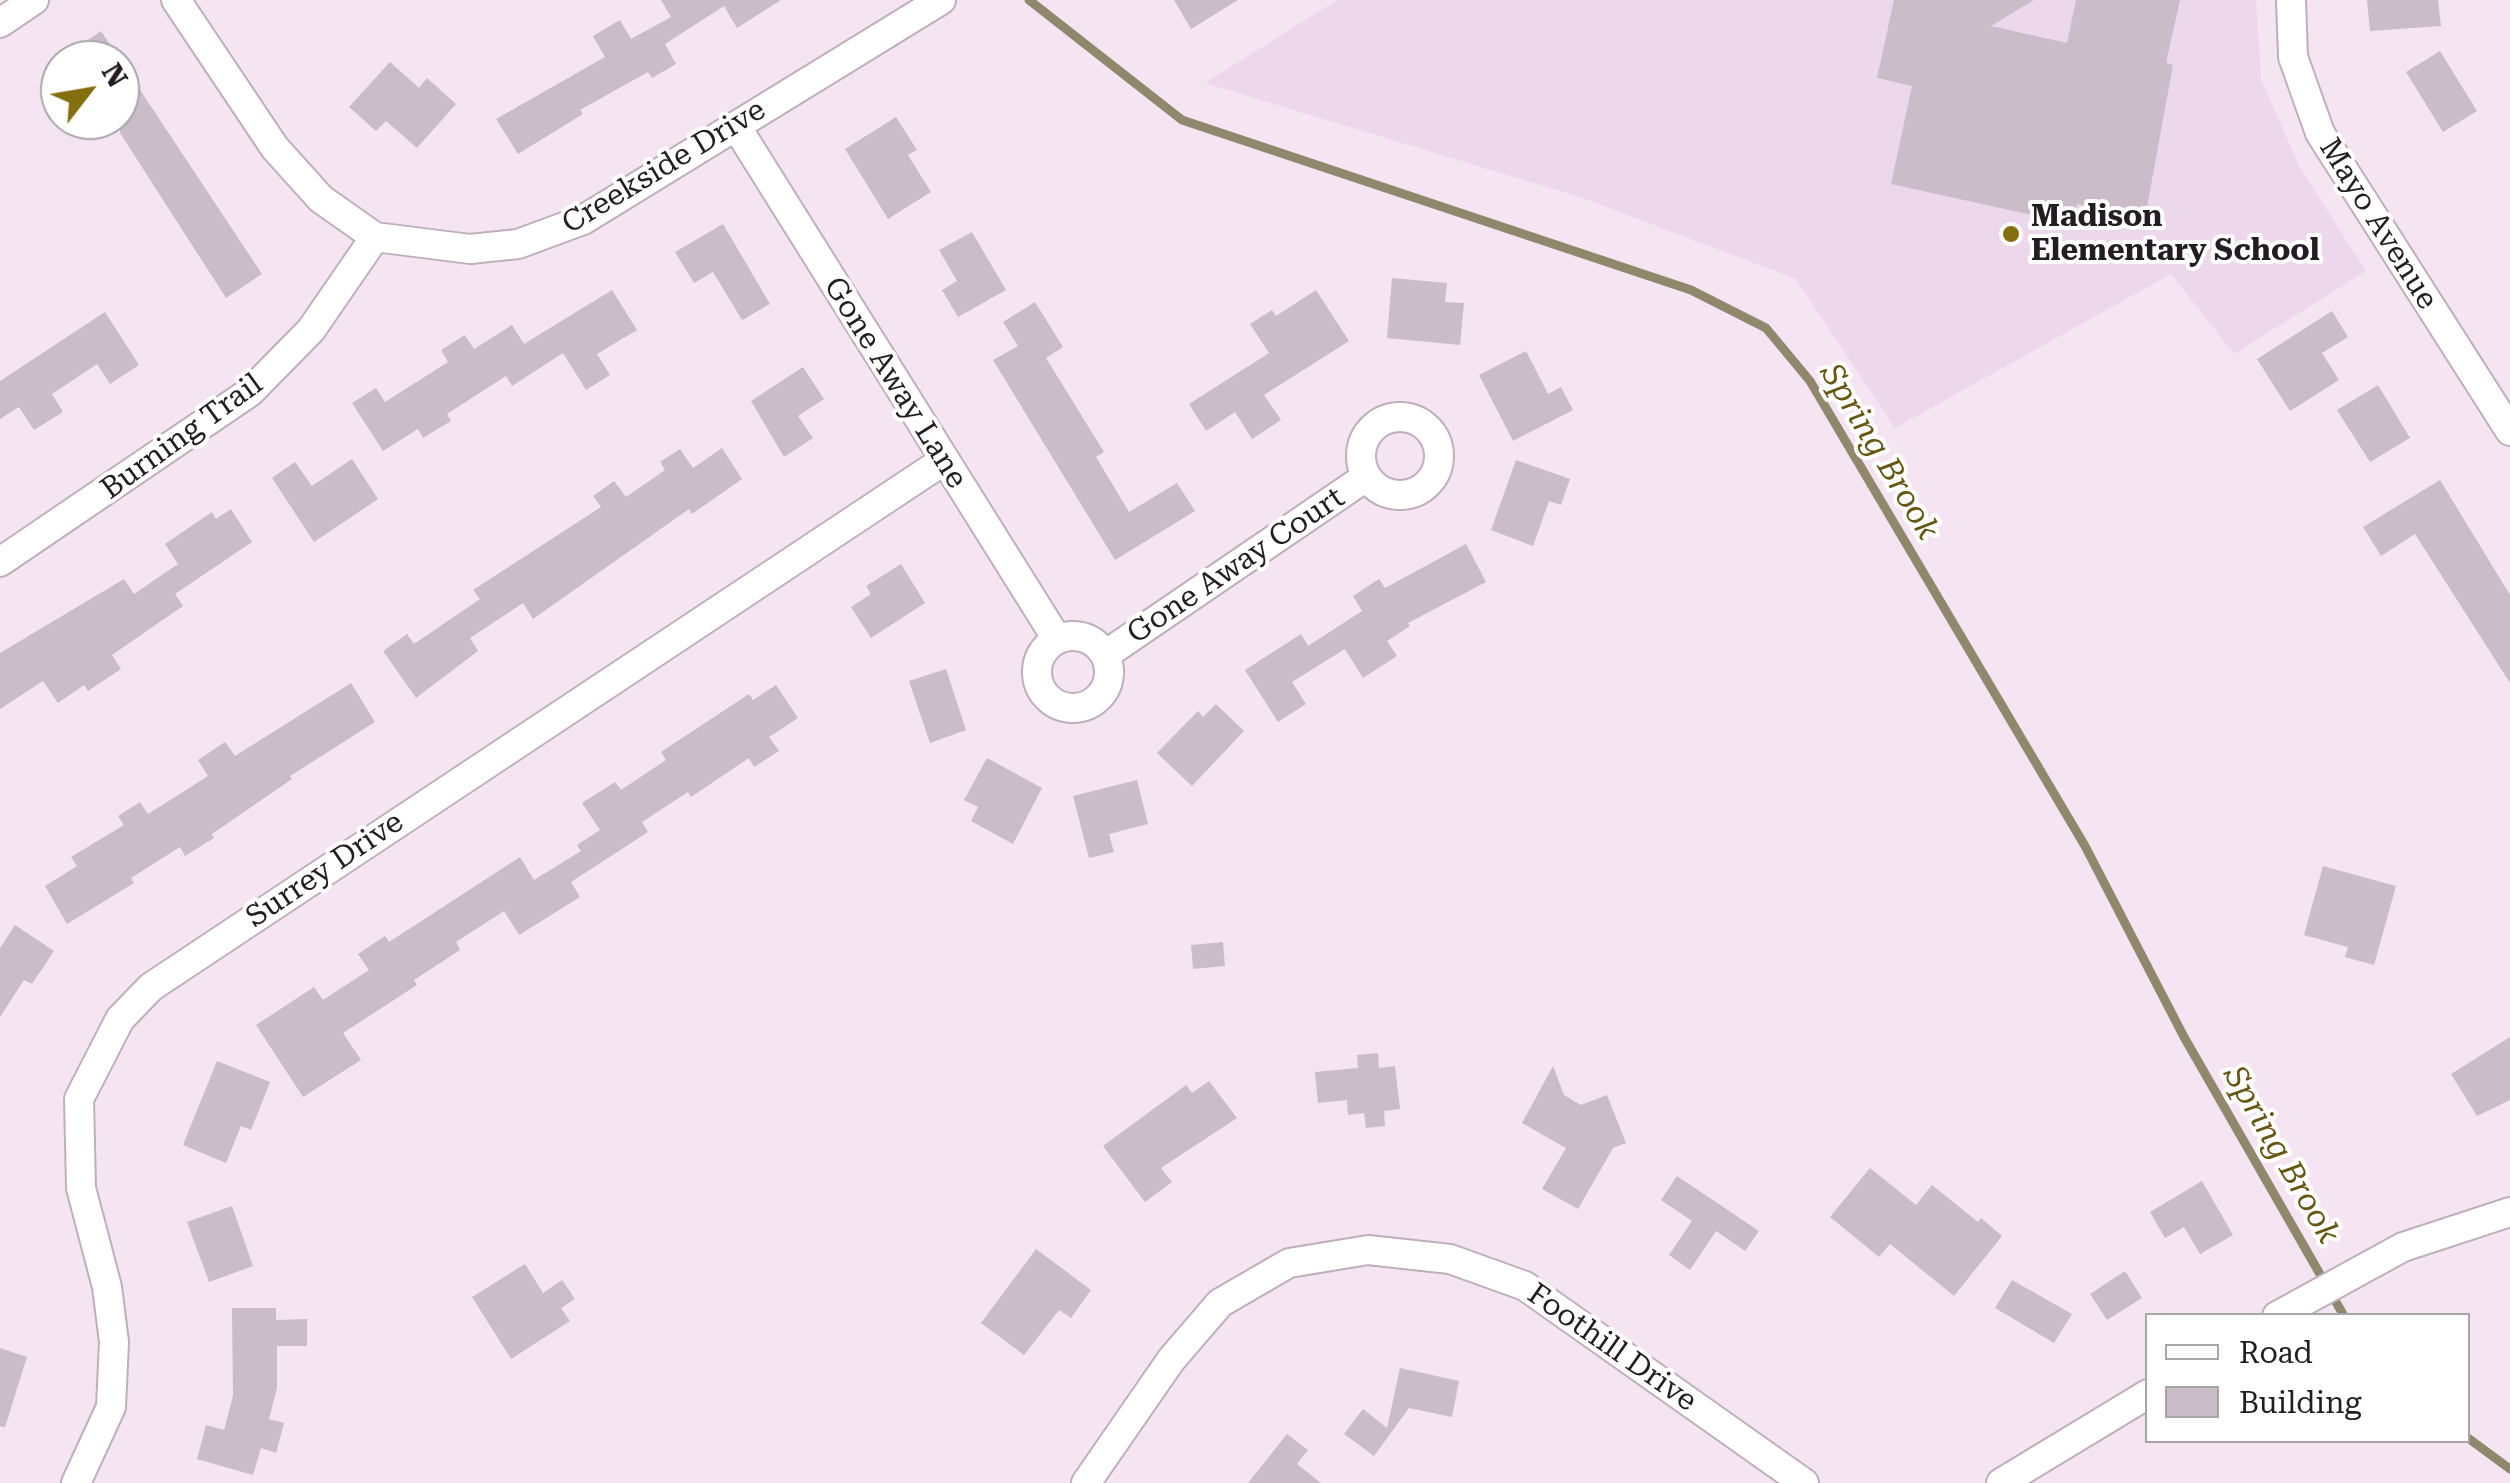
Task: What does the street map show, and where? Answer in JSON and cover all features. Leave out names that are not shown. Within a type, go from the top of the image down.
[{"type":"street","points":[[0,22],[34,0]]},
{"type":"street","points":[[176,0],[299,178],[375,237]]},
{"type":"street","name":"Creekside Drive","points":[[375,237],[470,249],[518,244],[551,234],[583,220],[941,0]]},
{"type":"street","name":"Mayo Avenue","points":[[2291,0],[2293,58],[2320,133],[2510,431]]},
{"type":"street","name":"Gone Away Lane","points":[[736,126],[942,461],[1057,639]]},
{"type":"street","name":"Burning Trail","points":[[0,562],[250,392],[311,330],[375,237]]},
{"type":"street","name":"Surrey Drive","points":[[76,1483],[111,1407],[114,1342],[107,1287],[81,1188],[79,1099],[120,1019],[151,987],[942,461]]},
{"type":"street","name":"Gone Away Court","points":[[1105,655],[1366,477]]},
{"type":"street","name":"Gone Away Court","points":[[1084,637],[1105,655],[1108,682],[1090,704],[1062,706],[1050,699],[1037,674],[1046,648],[1057,639],[1084,637]]},
{"type":"street","points":[[2285,1310],[2403,1247],[2510,1212]]},
{"type":"street","name":"Foothill Drive","points":[[1086,1483],[1171,1360],[1220,1303],[1289,1263],[1342,1251],[1439,1256],[1478,1266],[1526,1286],[1804,1483]]},
{"type":"street","points":[[2001,1483],[2145,1396]]},
{"type":"shaded area","name":"Madison Elementary School","points":[[1337,0],[2256,0],[2261,79],[2300,168],[2366,271],[2234,354],[2171,274],[1895,428],[1796,279],[1583,198],[1205,83]]},
{"type":"building","points":[[661,0],[781,0],[737,28],[724,6],[665,44],[676,64],[652,78],[648,72],[580,110],[583,114],[518,154],[496,119],[605,57],[593,36],[620,20],[631,39],[671,17]]},
{"type":"building","points":[[1174,0],[1238,0],[1191,29]]},
{"type":"building","points":[[1894,0],[2034,0],[1991,26],[2067,43],[2076,0],[2180,0],[2166,63],[2173,65],[2145,218],[2077,204],[2073,224],[1891,184],[1912,86],[1877,78]]},
{"type":"building","points":[[2367,0],[2438,0],[2441,26],[2370,31]]},
{"type":"building","points":[[101,31],[107,40],[88,40]]},
{"type":"building","points":[[2440,51],[2477,111],[2443,132],[2406,72]]},
{"type":"building","points":[[390,62],[419,88],[427,78],[456,104],[417,148],[386,121],[376,131],[349,107]]},
{"type":"building","points":[[140,90],[262,274],[226,298],[124,140],[140,140]]},
{"type":"building","points":[[896,117],[917,150],[908,155],[931,192],[888,219],[845,149]]},
{"type":"building","points":[[723,224],[770,304],[742,320],[713,272],[694,283],[675,252]]},
{"type":"building","points":[[972,232],[1006,290],[958,317],[942,290],[957,281],[939,250]]},
{"type":"building","points":[[1392,278],[1447,283],[1445,302],[1464,303],[1460,345],[1387,338]]},
{"type":"building","points":[[612,290],[637,330],[597,354],[610,375],[586,390],[563,353],[512,386],[506,376],[447,414],[451,421],[423,438],[418,429],[383,451],[352,403],[376,388],[385,402],[448,362],[441,350],[465,335],[474,349],[512,325],[524,344]]},
{"type":"building","points":[[1316,290],[1349,341],[1264,395],[1281,420],[1252,439],[1235,412],[1206,431],[1189,404],[1269,353],[1250,324],[1272,310],[1276,316]]},
{"type":"building","points":[[1035,302],[1063,347],[1046,358],[1104,452],[1096,457],[1129,512],[1177,483],[1195,511],[1115,560],[993,360],[1018,346],[1003,322]]},
{"type":"building","points":[[2332,311],[2348,337],[2322,353],[2339,380],[2290,411],[2257,359]]},
{"type":"building","points":[[105,312],[139,365],[110,384],[97,364],[52,394],[63,412],[34,430],[19,407],[0,419],[0,381]]},
{"type":"building","points":[[1526,351],[1548,394],[1561,387],[1573,410],[1513,441],[1479,375]]},
{"type":"building","points":[[803,367],[824,399],[798,416],[813,438],[784,457],[751,401]]},
{"type":"building","points":[[2378,385],[2410,438],[2370,462],[2337,410]]},
{"type":"building","points":[[722,448],[742,479],[692,514],[689,509],[533,619],[523,603],[470,638],[478,651],[416,698],[383,651],[407,634],[414,644],[480,599],[473,590],[601,507],[593,496],[614,481],[626,497],[665,470],[660,462],[680,449],[693,468]]},
{"type":"building","points":[[352,459],[378,499],[314,542],[272,478],[295,462],[312,486]]},
{"type":"building","points":[[1516,460],[1570,479],[1561,505],[1549,501],[1533,546],[1491,530]]},
{"type":"building","points":[[2440,480],[2510,595],[2510,683],[2415,534],[2381,556],[2363,527]]},
{"type":"building","points":[[231,509],[252,542],[175,594],[183,606],[112,655],[121,669],[88,691],[84,685],[58,703],[43,681],[0,709],[0,653],[124,579],[134,594],[178,564],[165,544],[212,512],[216,519]]},
{"type":"building","points":[[1466,544],[1486,582],[1408,623],[1410,626],[1387,641],[1397,656],[1363,678],[1345,649],[1292,682],[1306,704],[1278,722],[1245,670],[1301,634],[1308,646],[1362,611],[1353,596],[1379,579],[1385,588]]},
{"type":"building","points":[[901,564],[925,603],[871,638],[851,607],[871,594],[866,586]]},
{"type":"building","points":[[946,669],[966,730],[930,743],[909,681]]},
{"type":"building","points":[[351,683],[375,722],[290,776],[292,779],[212,834],[214,838],[185,856],[180,847],[131,878],[134,883],[67,924],[45,886],[77,866],[71,857],[124,825],[118,816],[140,802],[148,814],[208,776],[198,760],[225,742],[235,756]]},
{"type":"building","points":[[776,685],[798,718],[769,737],[779,751],[754,767],[749,758],[691,797],[688,792],[642,822],[648,832],[571,882],[580,897],[519,935],[504,911],[456,942],[460,950],[414,980],[417,985],[343,1033],[361,1060],[303,1097],[256,1025],[314,987],[323,1000],[369,970],[358,954],[385,936],[389,942],[520,857],[534,880],[581,851],[577,845],[600,830],[582,803],[615,782],[621,790],[666,760],[661,752],[749,694],[753,700]]},
{"type":"building","points":[[1216,704],[1244,731],[1192,786],[1157,753],[1198,711],[1203,717]]},
{"type":"building","points":[[987,758],[1042,788],[1013,844],[971,821],[978,807],[964,800]]},
{"type":"building","points":[[1137,780],[1148,824],[1109,834],[1114,852],[1089,858],[1073,796]]},
{"type":"building","points":[[2323,866],[2396,886],[2374,965],[2345,957],[2348,947],[2304,935]]},
{"type":"building","points":[[15,925],[54,951],[32,984],[24,980],[0,1017],[0,948]]},
{"type":"building","points":[[1223,942],[1225,966],[1193,969],[1191,945]]},
{"type":"building","points":[[2510,1037],[2510,1100],[2477,1116],[2451,1074]]},
{"type":"building","points":[[1378,1053],[1379,1068],[1395,1066],[1400,1109],[1384,1111],[1385,1126],[1366,1128],[1364,1113],[1348,1115],[1347,1100],[1318,1103],[1315,1072],[1358,1068],[1357,1055]]},
{"type":"building","points":[[217,1061],[270,1082],[251,1130],[241,1126],[226,1163],[183,1145]]},
{"type":"building","points":[[1553,1066],[1564,1095],[1581,1105],[1607,1095],[1626,1143],[1613,1148],[1578,1209],[1542,1189],[1566,1148],[1522,1123]]},
{"type":"building","points":[[1209,1081],[1237,1118],[1161,1168],[1172,1182],[1145,1202],[1103,1146],[1186,1085],[1192,1093]]},
{"type":"building","points":[[1870,1168],[1916,1205],[1932,1185],[2002,1236],[1954,1296],[1890,1244],[1879,1257],[1830,1217]]},
{"type":"building","points":[[1677,1176],[1759,1231],[1745,1251],[1716,1231],[1690,1270],[1669,1255],[1692,1221],[1661,1200]]},
{"type":"building","points":[[2202,1181],[2233,1235],[2200,1254],[2184,1227],[2165,1238],[2150,1212]]},
{"type":"building","points":[[232,1206],[253,1266],[209,1282],[187,1222]]},
{"type":"building","points":[[1036,1249],[1091,1290],[1071,1318],[1059,1310],[1024,1355],[981,1323]]},
{"type":"building","points":[[525,1264],[543,1293],[562,1280],[575,1299],[561,1308],[570,1321],[511,1359],[472,1297]]},
{"type":"building","points":[[2125,1271],[2142,1298],[2107,1320],[2090,1294]]},
{"type":"building","points":[[2012,1280],[2072,1314],[2054,1343],[1995,1308]]},
{"type":"building","points":[[232,1308],[276,1308],[276,1320],[307,1319],[307,1346],[277,1346],[277,1388],[269,1419],[284,1423],[276,1453],[261,1448],[253,1475],[197,1459],[206,1425],[224,1430],[233,1396]]},
{"type":"building","points":[[0,1348],[27,1357],[5,1427],[0,1426]]},
{"type":"building","points":[[1400,1368],[1459,1381],[1452,1417],[1409,1408],[1374,1456],[1344,1434],[1363,1409],[1387,1428]]},
{"type":"building","points":[[1287,1434],[1308,1450],[1297,1464],[1321,1483],[1248,1483]]},
{"type":"waterway","name":"Spring Brook","points":[[1029,0],[1182,120],[1691,290],[1766,328],[1810,381],[2085,846],[2184,1037],[2342,1313]]},
{"type":"waterway","name":"Spring Brook","points":[[2470,1439],[2510,1469]]},
{"type":"place","name":"Madison Elementary School","points":[[2011,234]]}]
